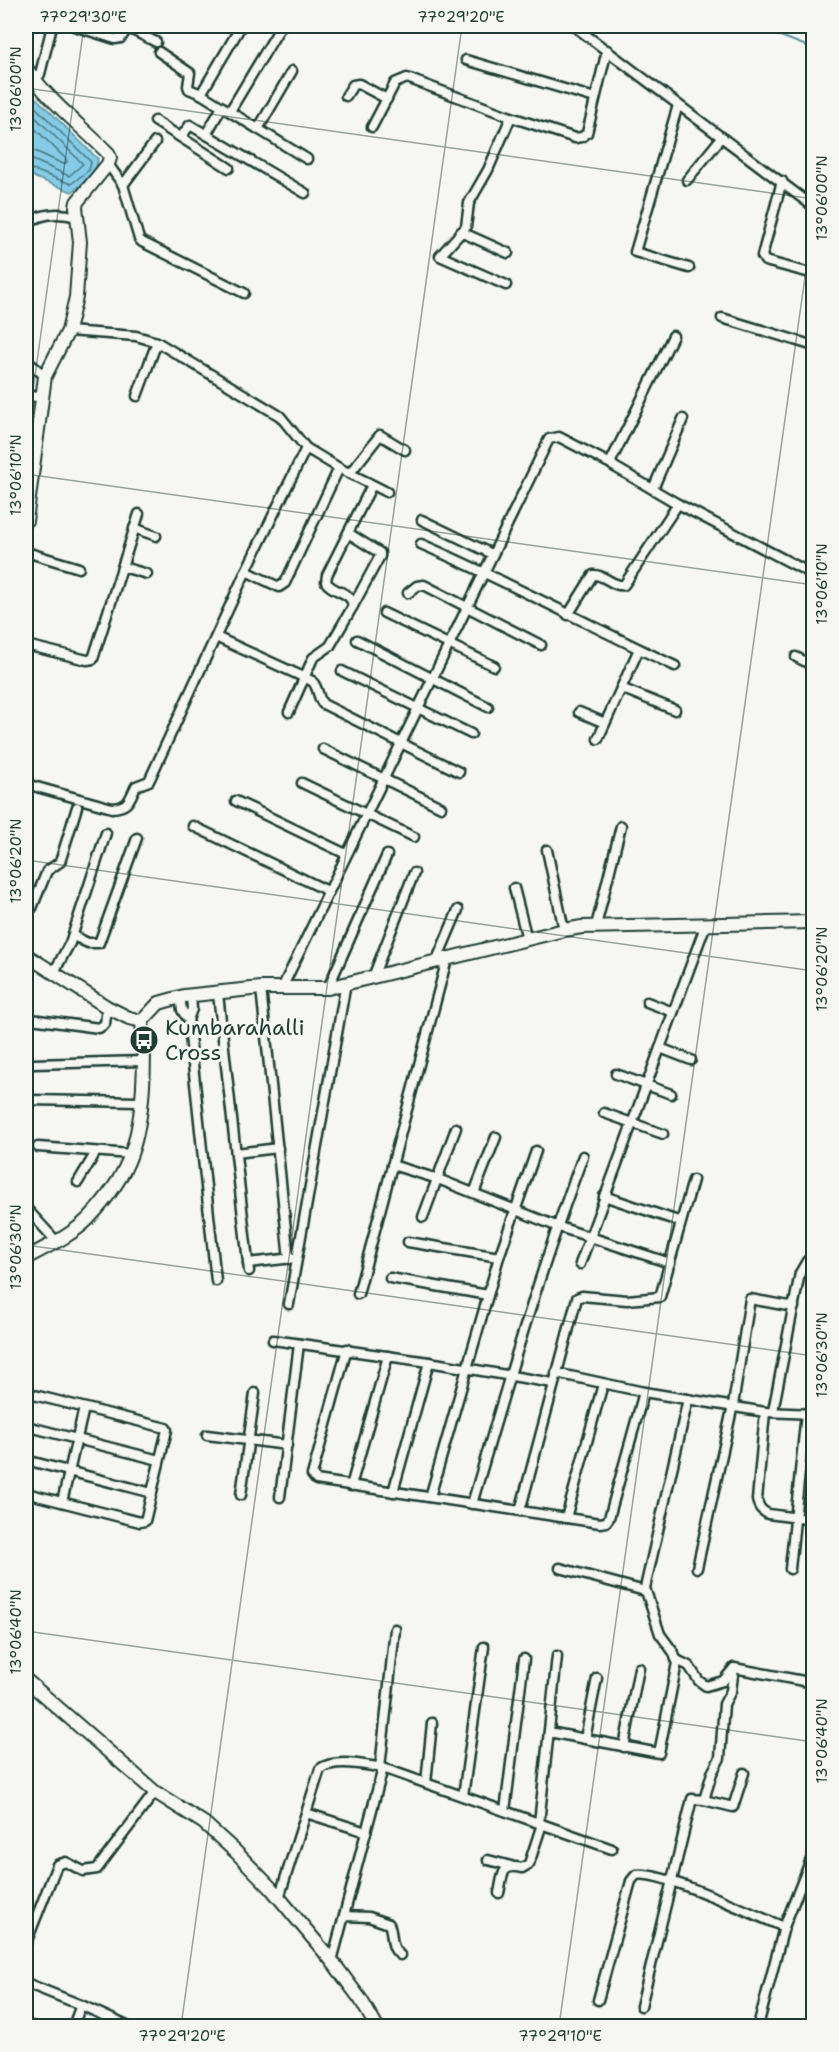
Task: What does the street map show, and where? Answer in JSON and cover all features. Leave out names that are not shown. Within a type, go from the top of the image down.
[{"type":"street","points":[[33,79],[40,74],[52,26]]},
{"type":"street","points":[[74,26],[115,39],[121,38],[128,26],[156,42]]},
{"type":"street","points":[[201,94],[241,26]]},
{"type":"street","points":[[207,133],[226,109],[281,26]]},
{"type":"street","points":[[574,26],[782,181],[813,207]]},
{"type":"street","points":[[372,127],[395,83],[407,78],[510,117],[575,138],[582,137],[587,133],[607,50]]},
{"type":"street","points":[[159,52],[190,73],[189,89],[308,159]]},
{"type":"street","points":[[466,60],[595,98]]},
{"type":"street","points":[[26,68],[40,88],[108,153],[110,158],[108,164],[77,202],[80,242],[76,297],[68,331],[45,376],[42,398],[32,430],[26,521]]},
{"type":"street","points":[[258,129],[292,71]]},
{"type":"street","points":[[346,96],[353,86],[359,84],[387,99]]},
{"type":"street","points":[[678,105],[635,252],[689,268]]},
{"type":"street","points":[[506,285],[440,256],[463,230],[469,203],[488,170],[510,117]]},
{"type":"street","points":[[155,120],[229,168]]},
{"type":"street","points":[[181,137],[190,125],[305,193]]},
{"type":"street","points":[[687,180],[722,137]]},
{"type":"street","points":[[123,185],[155,142]]},
{"type":"street","points":[[108,164],[123,185],[142,243],[244,293]]},
{"type":"street","points":[[782,181],[762,256],[765,261],[813,273]]},
{"type":"street","points":[[26,224],[37,218],[63,213],[77,217]]},
{"type":"street","points":[[463,230],[508,253]]},
{"type":"street","points":[[26,314],[26,319]]},
{"type":"street","points":[[722,318],[813,346]]},
{"type":"street","points":[[68,331],[136,336],[157,342],[280,416],[306,448],[339,468],[387,492]]},
{"type":"street","points":[[611,464],[673,336]]},
{"type":"street","points":[[137,396],[157,342]]},
{"type":"street","points":[[26,360],[45,376]]},
{"type":"street","points":[[26,395],[42,398]]},
{"type":"street","points":[[653,489],[683,419]]},
{"type":"street","points":[[350,473],[380,435],[405,450]]},
{"type":"street","points":[[282,988],[382,778],[549,439],[559,437],[611,464],[678,504],[813,574]]},
{"type":"street","points":[[26,784],[112,808],[122,807],[127,803],[136,786],[149,781],[306,448]]},
{"type":"street","points":[[246,572],[279,586],[285,583],[339,468]]},
{"type":"street","points":[[353,606],[350,597],[329,587],[326,582],[327,575],[372,485]]},
{"type":"street","points":[[568,615],[593,575],[601,576],[617,585],[624,585],[678,504]]},
{"type":"street","points":[[26,645],[87,660],[93,659],[139,514]]},
{"type":"street","points":[[422,520],[492,554]]},
{"type":"street","points":[[134,528],[156,536]]},
{"type":"street","points":[[289,712],[313,658],[330,646],[381,556],[380,553],[348,533]]},
{"type":"street","points":[[421,544],[484,571],[568,615],[675,666]]},
{"type":"street","points":[[26,552],[79,568]]},
{"type":"street","points":[[123,567],[147,574]]},
{"type":"street","points":[[408,593],[417,586],[424,585],[541,645]]},
{"type":"street","points":[[384,613],[494,666]]},
{"type":"street","points":[[216,637],[312,681],[316,685],[323,704],[459,772]]},
{"type":"street","points":[[357,640],[488,707]]},
{"type":"street","points":[[598,739],[639,649]]},
{"type":"street","points":[[795,657],[813,666]]},
{"type":"street","points":[[342,671],[471,734]]},
{"type":"street","points":[[621,688],[675,710]]},
{"type":"street","points":[[579,712],[605,723]]},
{"type":"street","points":[[323,749],[441,807]]},
{"type":"street","points":[[302,783],[414,837]]},
{"type":"street","points":[[236,801],[346,854]]},
{"type":"street","points":[[26,910],[32,908],[47,871],[60,862],[76,807]]},
{"type":"street","points":[[193,826],[328,891]]},
{"type":"street","points":[[596,926],[621,826]]},
{"type":"street","points":[[54,972],[72,936],[106,833]]},
{"type":"street","points":[[72,936],[88,943],[99,943],[104,935],[137,837]]},
{"type":"street","points":[[547,850],[564,930]]},
{"type":"street","points":[[328,987],[387,855]]},
{"type":"street","points":[[373,977],[414,873]]},
{"type":"street","points":[[514,888],[527,939]]},
{"type":"street","points":[[358,1294],[442,960],[458,910]]},
{"type":"street","points":[[26,1258],[56,1241],[87,1219],[118,1179],[131,1154],[140,1102],[144,1040],[142,1021],[159,1002],[261,988],[328,987],[564,930],[596,926],[813,922]]},
{"type":"street","points":[[580,1264],[706,924]]},
{"type":"street","points":[[26,956],[107,1007],[129,1018],[142,1021]]},
{"type":"street","points":[[289,1304],[293,1258],[346,983]]},
{"type":"street","points":[[261,988],[278,1148],[293,1258]]},
{"type":"street","points":[[218,994],[249,1267],[293,1258]]},
{"type":"street","points":[[185,997],[182,1010],[188,1017],[216,1281]]},
{"type":"street","points":[[647,1002],[673,1012]]},
{"type":"street","points":[[30,1019],[99,1028],[105,1024],[107,1007]]},
{"type":"street","points":[[660,1048],[691,1059]]},
{"type":"street","points":[[33,1064],[143,1061]]},
{"type":"street","points":[[616,1074],[671,1094]]},
{"type":"street","points":[[30,1100],[140,1102]]},
{"type":"street","points":[[604,1113],[663,1134]]},
{"type":"street","points":[[423,1217],[456,1128]]},
{"type":"street","points":[[474,1193],[496,1137]]},
{"type":"street","points":[[38,1147],[131,1154]]},
{"type":"street","points":[[236,1153],[278,1148]]},
{"type":"street","points":[[430,1497],[499,1257],[536,1151]]},
{"type":"street","points":[[78,1182],[96,1152]]},
{"type":"street","points":[[472,1504],[556,1226],[583,1156]]},
{"type":"street","points":[[392,1165],[438,1179],[556,1226],[670,1263]]},
{"type":"street","points":[[520,1511],[553,1383],[579,1296],[627,1300],[659,1298],[693,1180]]},
{"type":"street","points":[[604,1196],[681,1222]]},
{"type":"street","points":[[26,1208],[56,1241]]},
{"type":"street","points":[[408,1242],[499,1257]]},
{"type":"street","points":[[813,1262],[807,1261],[800,1273],[769,1412],[757,1500],[761,1510],[768,1514],[813,1520]]},
{"type":"street","points":[[390,1278],[488,1295]]},
{"type":"street","points":[[697,1568],[733,1406],[750,1299],[794,1307]]},
{"type":"street","points":[[273,1340],[347,1349],[553,1383]]},
{"type":"street","points":[[280,1497],[299,1344]]},
{"type":"street","points":[[347,1349],[312,1475],[315,1480],[566,1518],[606,1522],[644,1392]]},
{"type":"street","points":[[351,1485],[388,1356]]},
{"type":"street","points":[[393,1492],[429,1362]]},
{"type":"street","points":[[556,1373],[644,1392],[769,1412],[810,1413],[794,1519],[790,1569]]},
{"type":"street","points":[[566,1518],[603,1384]]},
{"type":"street","points":[[26,1393],[166,1428],[145,1521],[140,1522],[26,1493]]},
{"type":"street","points":[[241,1495],[255,1393]]},
{"type":"street","points":[[688,1399],[645,1591],[660,1634],[677,1660],[689,1666],[699,1681],[706,1686],[723,1682],[734,1668]]},
{"type":"street","points":[[62,1502],[84,1408]]},
{"type":"street","points":[[26,1426],[159,1461]]},
{"type":"street","points":[[207,1435],[287,1445]]},
{"type":"street","points":[[26,1460],[152,1493]]},
{"type":"street","points":[[560,1568],[645,1591]]},
{"type":"street","points":[[332,1961],[382,1768],[395,1629]]},
{"type":"street","points":[[463,1796],[484,1647]]},
{"type":"street","points":[[488,1860],[522,1868],[529,1864],[541,1823],[557,1656]]},
{"type":"street","points":[[505,1811],[524,1659]]},
{"type":"street","points":[[549,1731],[659,1753],[677,1660]]},
{"type":"street","points":[[624,1747],[639,1668]]},
{"type":"street","points":[[734,1668],[813,1683]]},
{"type":"street","points":[[704,1800],[712,1773],[720,1758],[724,1704],[731,1691],[734,1668]]},
{"type":"street","points":[[585,1739],[597,1678]]},
{"type":"street","points":[[26,1680],[155,1792],[204,1823],[236,1852],[279,1898],[332,1961],[361,2000],[376,2026]]},
{"type":"street","points":[[426,1783],[432,1723]]},
{"type":"street","points":[[279,1898],[320,1769],[328,1764],[360,1763],[382,1768],[612,1849]]},
{"type":"street","points":[[641,2006],[692,1799],[733,1807],[744,1773]]},
{"type":"street","points":[[26,1943],[57,1865],[66,1862],[83,1871],[89,1872],[97,1869],[155,1792]]},
{"type":"street","points":[[306,1813],[366,1832]]},
{"type":"street","points":[[758,2026],[784,1928],[813,1852]]},
{"type":"street","points":[[499,1893],[504,1870],[511,1866]]},
{"type":"street","points":[[598,2000],[632,1877],[643,1874],[673,1881],[784,1928]]},
{"type":"street","points":[[344,1917],[369,1917],[389,1924],[391,1945],[400,1955]]},
{"type":"street","points":[[26,1983],[81,2005],[112,2024],[127,2026]]},
{"type":"street","points":[[73,2026],[81,2005]]},
{"type":"water","points":[[26,88],[98,159],[95,173],[72,192],[36,178],[26,171]]},
{"type":"waterway","points":[[766,26],[765,30],[814,49]]},
{"type":"place","name":"Kumbarahalli Cross","points":[[144,1040]]}]
